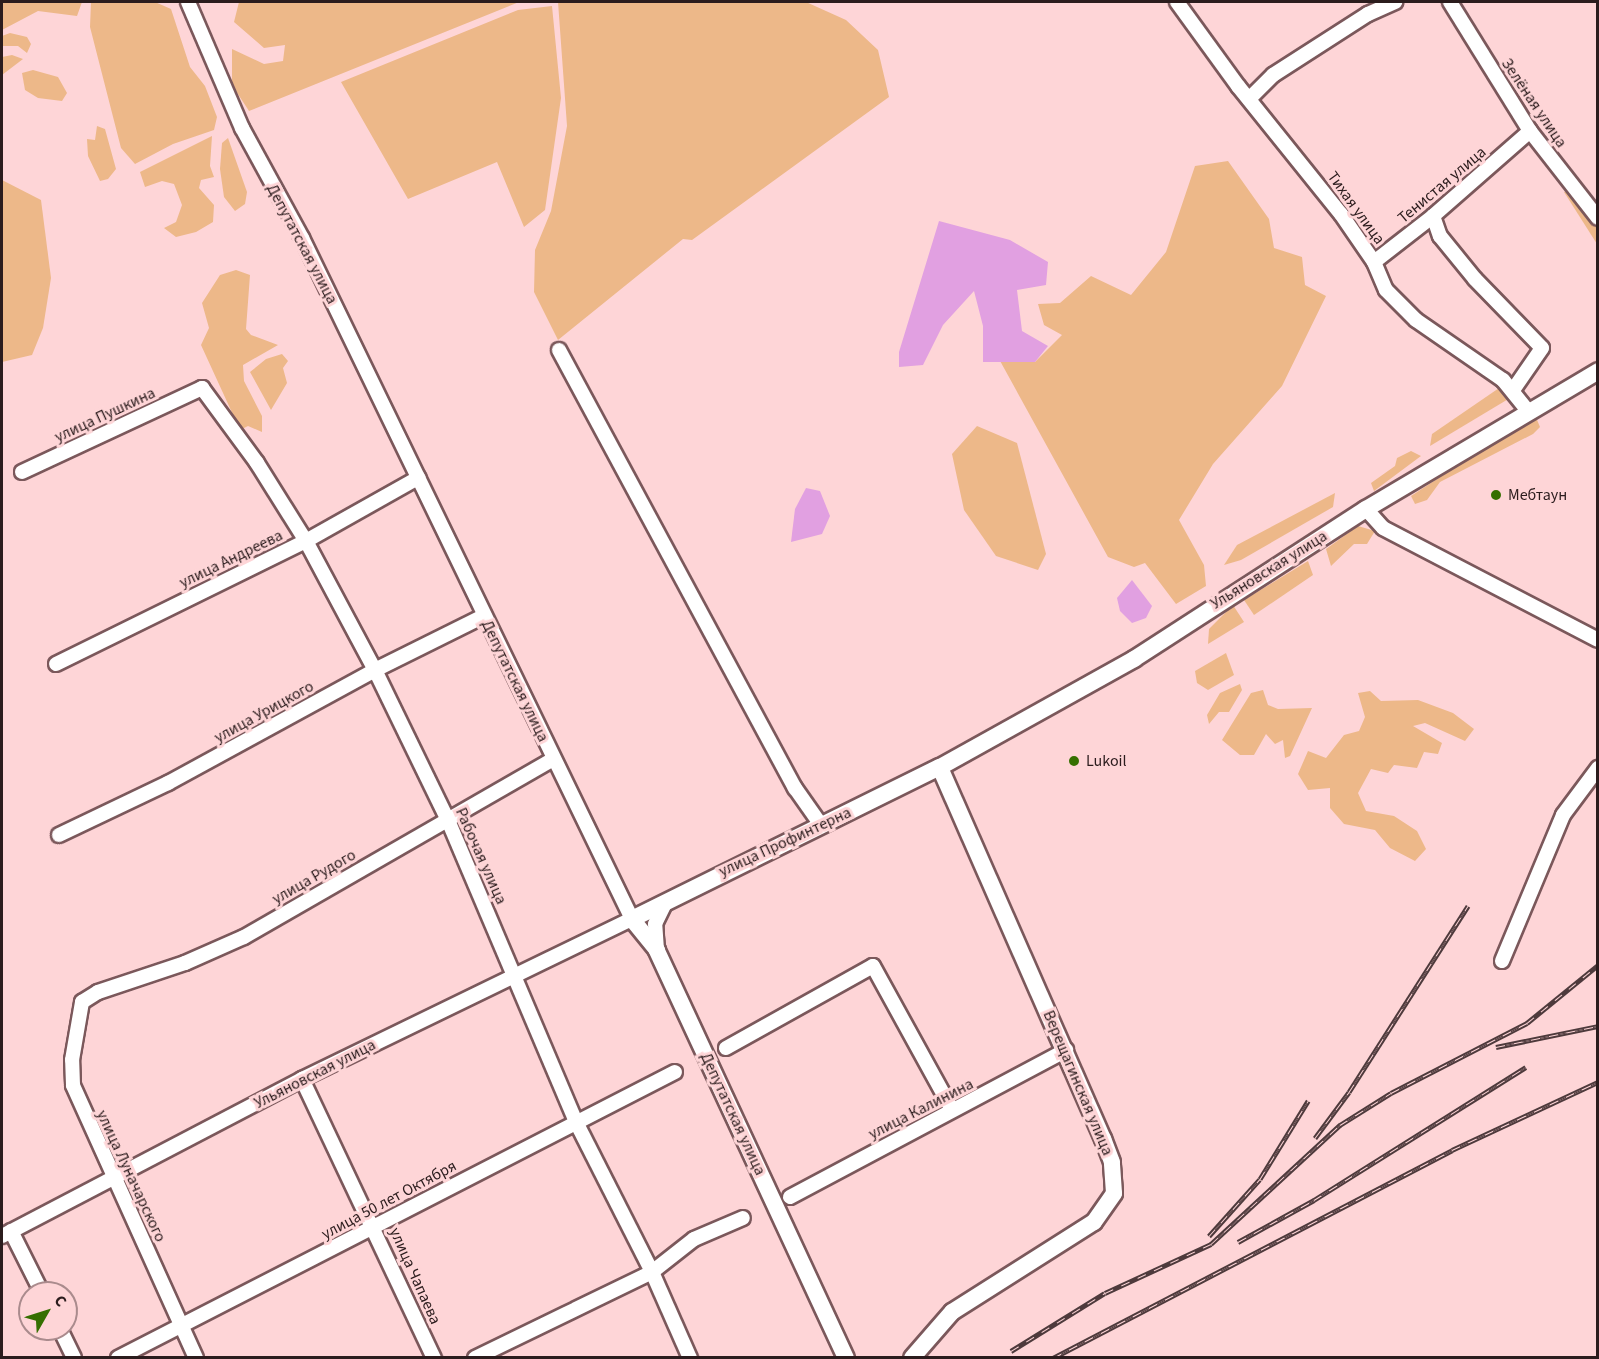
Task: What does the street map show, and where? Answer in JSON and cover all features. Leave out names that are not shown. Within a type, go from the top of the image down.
[{"type":"main road","name":"Ульяновская улица","points":[[940,767],[1134,659],[1366,509],[1527,410],[1598,371]]},
{"type":"main road","name":"улица Профинтерна","points":[[632,919],[666,899],[940,767]]},
{"type":"main road","name":"Верещагинская улица","points":[[912,1358],[952,1312],[1074,1237],[1106,1209],[1114,1193],[1112,1162],[1066,1050],[940,767]]},
{"type":"main road","name":"Депутатская улица","points":[[632,919],[657,950],[846,1358]]},
{"type":"street","name":"Депутатская улица","points":[[188,2],[242,128],[302,237],[632,919]]},
{"type":"street","name":"Тихая улица","points":[[1179,2],[1249,99],[1292,148],[1374,262],[1386,290],[1416,320],[1513,390],[1527,410]]},
{"type":"street","points":[[1249,99],[1273,75],[1368,14],[1395,2]]},
{"type":"street","name":"Зелёная улица","points":[[1450,2],[1530,131],[1598,218]]},
{"type":"street","name":"Тенистая улица","points":[[1374,262],[1433,216],[1530,131]]},
{"type":"street","points":[[1433,216],[1440,236],[1475,279],[1542,348],[1513,390]]},
{"type":"street","points":[[559,350],[795,788],[821,825]]},
{"type":"street","name":"улица Пушкина","points":[[22,472],[202,388]]},
{"type":"street","name":"Рабочая улица","points":[[202,388],[257,463],[306,540],[375,670],[447,818],[575,1120],[652,1272],[690,1358]]},
{"type":"street","name":"улица Андреева","points":[[56,664],[306,540],[418,478]]},
{"type":"street","points":[[1366,509],[1383,528],[1598,640]]},
{"type":"street","name":"улица Урицкого","points":[[59,835],[168,783],[375,670],[484,616]]},
{"type":"street","name":"улица Рудого","points":[[82,1002],[98,992],[185,963],[244,938],[447,818],[553,759]]},
{"type":"street","points":[[1502,961],[1563,815],[1598,768]]},
{"type":"street","points":[[657,950],[656,924],[666,899]]},
{"type":"street","name":"Ульяновская улица","points":[[6,1234],[302,1079],[632,919]]},
{"type":"street","points":[[726,1048],[873,966],[951,1108]]},
{"type":"street","name":"улица Луначарского","points":[[82,1002],[72,1060],[73,1085],[196,1358]]},
{"type":"street","name":"улица Калинина","points":[[790,1197],[951,1108],[977,1100],[1066,1050]]},
{"type":"street","name":"улица 50 лет Октября","points":[[118,1358],[375,1227],[575,1120],[675,1072]]},
{"type":"street","name":"улица Чапаева","points":[[302,1079],[375,1227],[434,1358]]},
{"type":"street","points":[[475,1358],[652,1272],[694,1239],[743,1218]]},
{"type":"street","points":[[6,1234],[35,1281]]},
{"type":"street","points":[[66,1341],[74,1358]]},
{"type":"shaded area","points":[[2,2],[82,2],[77,16],[38,11],[2,30]]},
{"type":"shaded area","points":[[91,2],[155,2],[171,9],[190,67],[205,86],[217,117],[214,130],[173,144],[135,164],[121,148],[90,27]]},
{"type":"shaded area","points":[[239,2],[519,2],[249,111],[232,85],[232,49],[264,64],[283,61],[285,45],[264,48],[234,22]]},
{"type":"shaded area","points":[[558,2],[806,2],[846,20],[878,50],[889,97],[692,240],[683,239],[558,340],[534,292],[535,250],[551,211],[567,126]]},
{"type":"shaded area","points":[[552,6],[561,98],[545,210],[524,227],[497,162],[408,199],[341,82],[518,10]]},
{"type":"shaded area","points":[[10,33],[27,37],[31,44],[27,53],[18,46],[2,46],[2,36]]},
{"type":"shaded area","points":[[12,55],[23,59],[2,75],[2,57]]},
{"type":"shaded area","points":[[33,70],[58,77],[67,93],[62,101],[38,98],[25,90],[22,73]]},
{"type":"shaded area","points":[[97,126],[105,129],[116,169],[108,179],[100,181],[88,156],[87,139],[95,140]]},
{"type":"shaded area","points":[[212,136],[210,166],[214,177],[201,180],[199,188],[214,205],[213,222],[196,232],[176,237],[164,228],[176,222],[182,205],[174,184],[162,181],[145,187],[140,172]]},
{"type":"shaded area","points":[[228,138],[247,192],[245,204],[235,211],[224,197],[220,169],[222,143]]},
{"type":"shaded area","points":[[1228,161],[1269,219],[1274,248],[1302,257],[1305,285],[1326,296],[1282,386],[1213,464],[1179,520],[1204,565],[1206,586],[1176,604],[1145,563],[1134,567],[1108,557],[999,359],[1035,362],[1062,335],[1044,325],[1038,304],[1060,303],[1091,276],[1131,295],[1166,252],[1195,166]]},
{"type":"shaded area","points":[[2,180],[41,200],[51,278],[43,328],[32,355],[2,362]]},
{"type":"shaded area","points":[[1571,190],[1597,224],[1597,244],[1564,192]]},
{"type":"shaded area","points":[[939,221],[1010,240],[1048,262],[1046,285],[1017,290],[1022,331],[1048,346],[1035,362],[983,362],[983,326],[974,291],[943,325],[923,365],[899,367],[899,352]]},
{"type":"shaded area","points":[[236,270],[250,275],[246,329],[251,335],[278,345],[243,365],[244,381],[262,416],[262,432],[248,426],[240,430],[201,345],[209,328],[202,303],[220,275]]},
{"type":"shaded area","points":[[282,354],[288,361],[283,368],[287,383],[271,410],[250,372],[266,359]]},
{"type":"shaded area","points":[[1502,386],[1510,398],[1430,446],[1432,434]]},
{"type":"shaded area","points":[[1535,415],[1540,427],[1533,434],[1440,482],[1427,500],[1415,504],[1411,496]]},
{"type":"shaded area","points":[[977,426],[1017,443],[1046,554],[1038,570],[996,556],[964,510],[952,454]]},
{"type":"shaded area","points":[[1411,451],[1421,456],[1374,491],[1371,483],[1395,466],[1397,458]]},
{"type":"shaded area","points":[[806,488],[820,491],[830,516],[822,534],[791,542],[795,509]]},
{"type":"shaded area","points":[[1335,493],[1333,507],[1241,560],[1224,565],[1237,545]]},
{"type":"shaded area","points":[[1358,526],[1375,531],[1367,544],[1354,544],[1331,566],[1326,549]]},
{"type":"shaded area","points":[[1308,561],[1313,575],[1254,615],[1244,600]]},
{"type":"shaded area","points":[[1132,580],[1152,606],[1146,618],[1132,623],[1120,611],[1117,598]]},
{"type":"shaded area","points":[[1233,605],[1244,622],[1208,644],[1209,629]]},
{"type":"shaded area","points":[[1226,653],[1234,675],[1208,690],[1197,683],[1195,671]]},
{"type":"shaded area","points":[[1240,684],[1242,690],[1229,712],[1219,712],[1209,724],[1207,715],[1220,693]]},
{"type":"shaded area","points":[[1263,690],[1268,705],[1278,709],[1312,708],[1290,756],[1285,758],[1283,740],[1275,744],[1266,734],[1254,755],[1240,755],[1222,740],[1251,693]]},
{"type":"shaded area","points":[[1370,691],[1381,701],[1418,700],[1453,713],[1474,729],[1465,741],[1425,723],[1413,726],[1442,743],[1438,754],[1424,752],[1417,768],[1394,765],[1388,773],[1371,769],[1358,793],[1366,811],[1394,816],[1417,831],[1426,849],[1415,861],[1390,848],[1375,830],[1344,824],[1330,808],[1330,788],[1308,790],[1298,774],[1308,751],[1326,758],[1344,735],[1359,731],[1365,717],[1358,693]]},
{"type":"railway","points":[[1315,1138],[1349,1092],[1468,906]]},
{"type":"railway","points":[[1011,1351],[1105,1293],[1211,1244],[1340,1125],[1391,1093],[1527,1023],[1598,965]]},
{"type":"railway","points":[[1496,1047],[1598,1026]]},
{"type":"railway","points":[[1238,1242],[1314,1200],[1526,1067]]},
{"type":"railway","points":[[1053,1358],[1452,1150],[1598,1082]]},
{"type":"railway","points":[[1209,1236],[1260,1179],[1308,1101]]},
{"type":"place","name":"Мебтаун","points":[[1496,495]]},
{"type":"place","name":"Lukoil","points":[[1074,761]]}]
